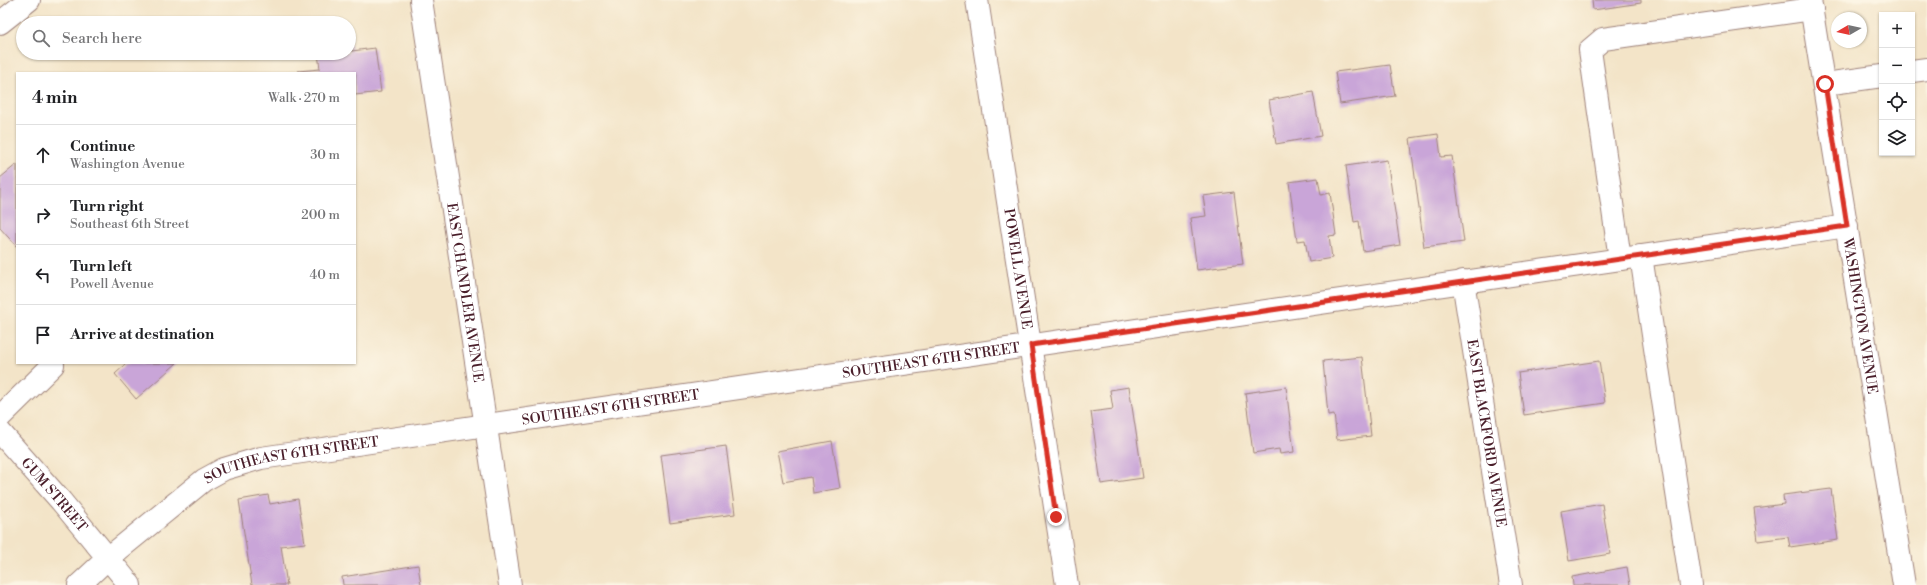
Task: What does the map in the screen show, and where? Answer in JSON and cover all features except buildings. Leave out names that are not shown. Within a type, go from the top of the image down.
[{"type":"street","points":[[0,23],[29,0]]},
{"type":"street","name":"EAST CHANDLER AVENUE","points":[[421,0],[510,585]]},
{"type":"street","name":"POWELL AVENUE","points":[[977,0],[1067,585]]},
{"type":"street","points":[[1691,585],[1631,257],[1590,50],[1603,39],[1811,4]]},
{"type":"street","name":"WASHINGTON AVENUE","points":[[1811,4],[1904,585]]},
{"type":"street","points":[[1915,71],[1927,69]]},
{"type":"street","points":[[1825,84],[1879,76]]},
{"type":"street","name":"SOUTHEAST 6TH STREET","points":[[79,585],[107,559],[184,494],[204,480],[224,469],[261,458],[1847,226]]},
{"type":"street","name":"EAST BLACKFORD AVENUE","points":[[1463,281],[1511,585]]},
{"type":"street","points":[[0,417],[53,365]]},
{"type":"street","name":"GUM STREET","points":[[0,432],[61,501],[107,559],[130,585]]},
{"type":"route","points":[[1056,517],[1031,345],[1847,226],[1825,84]]}]
